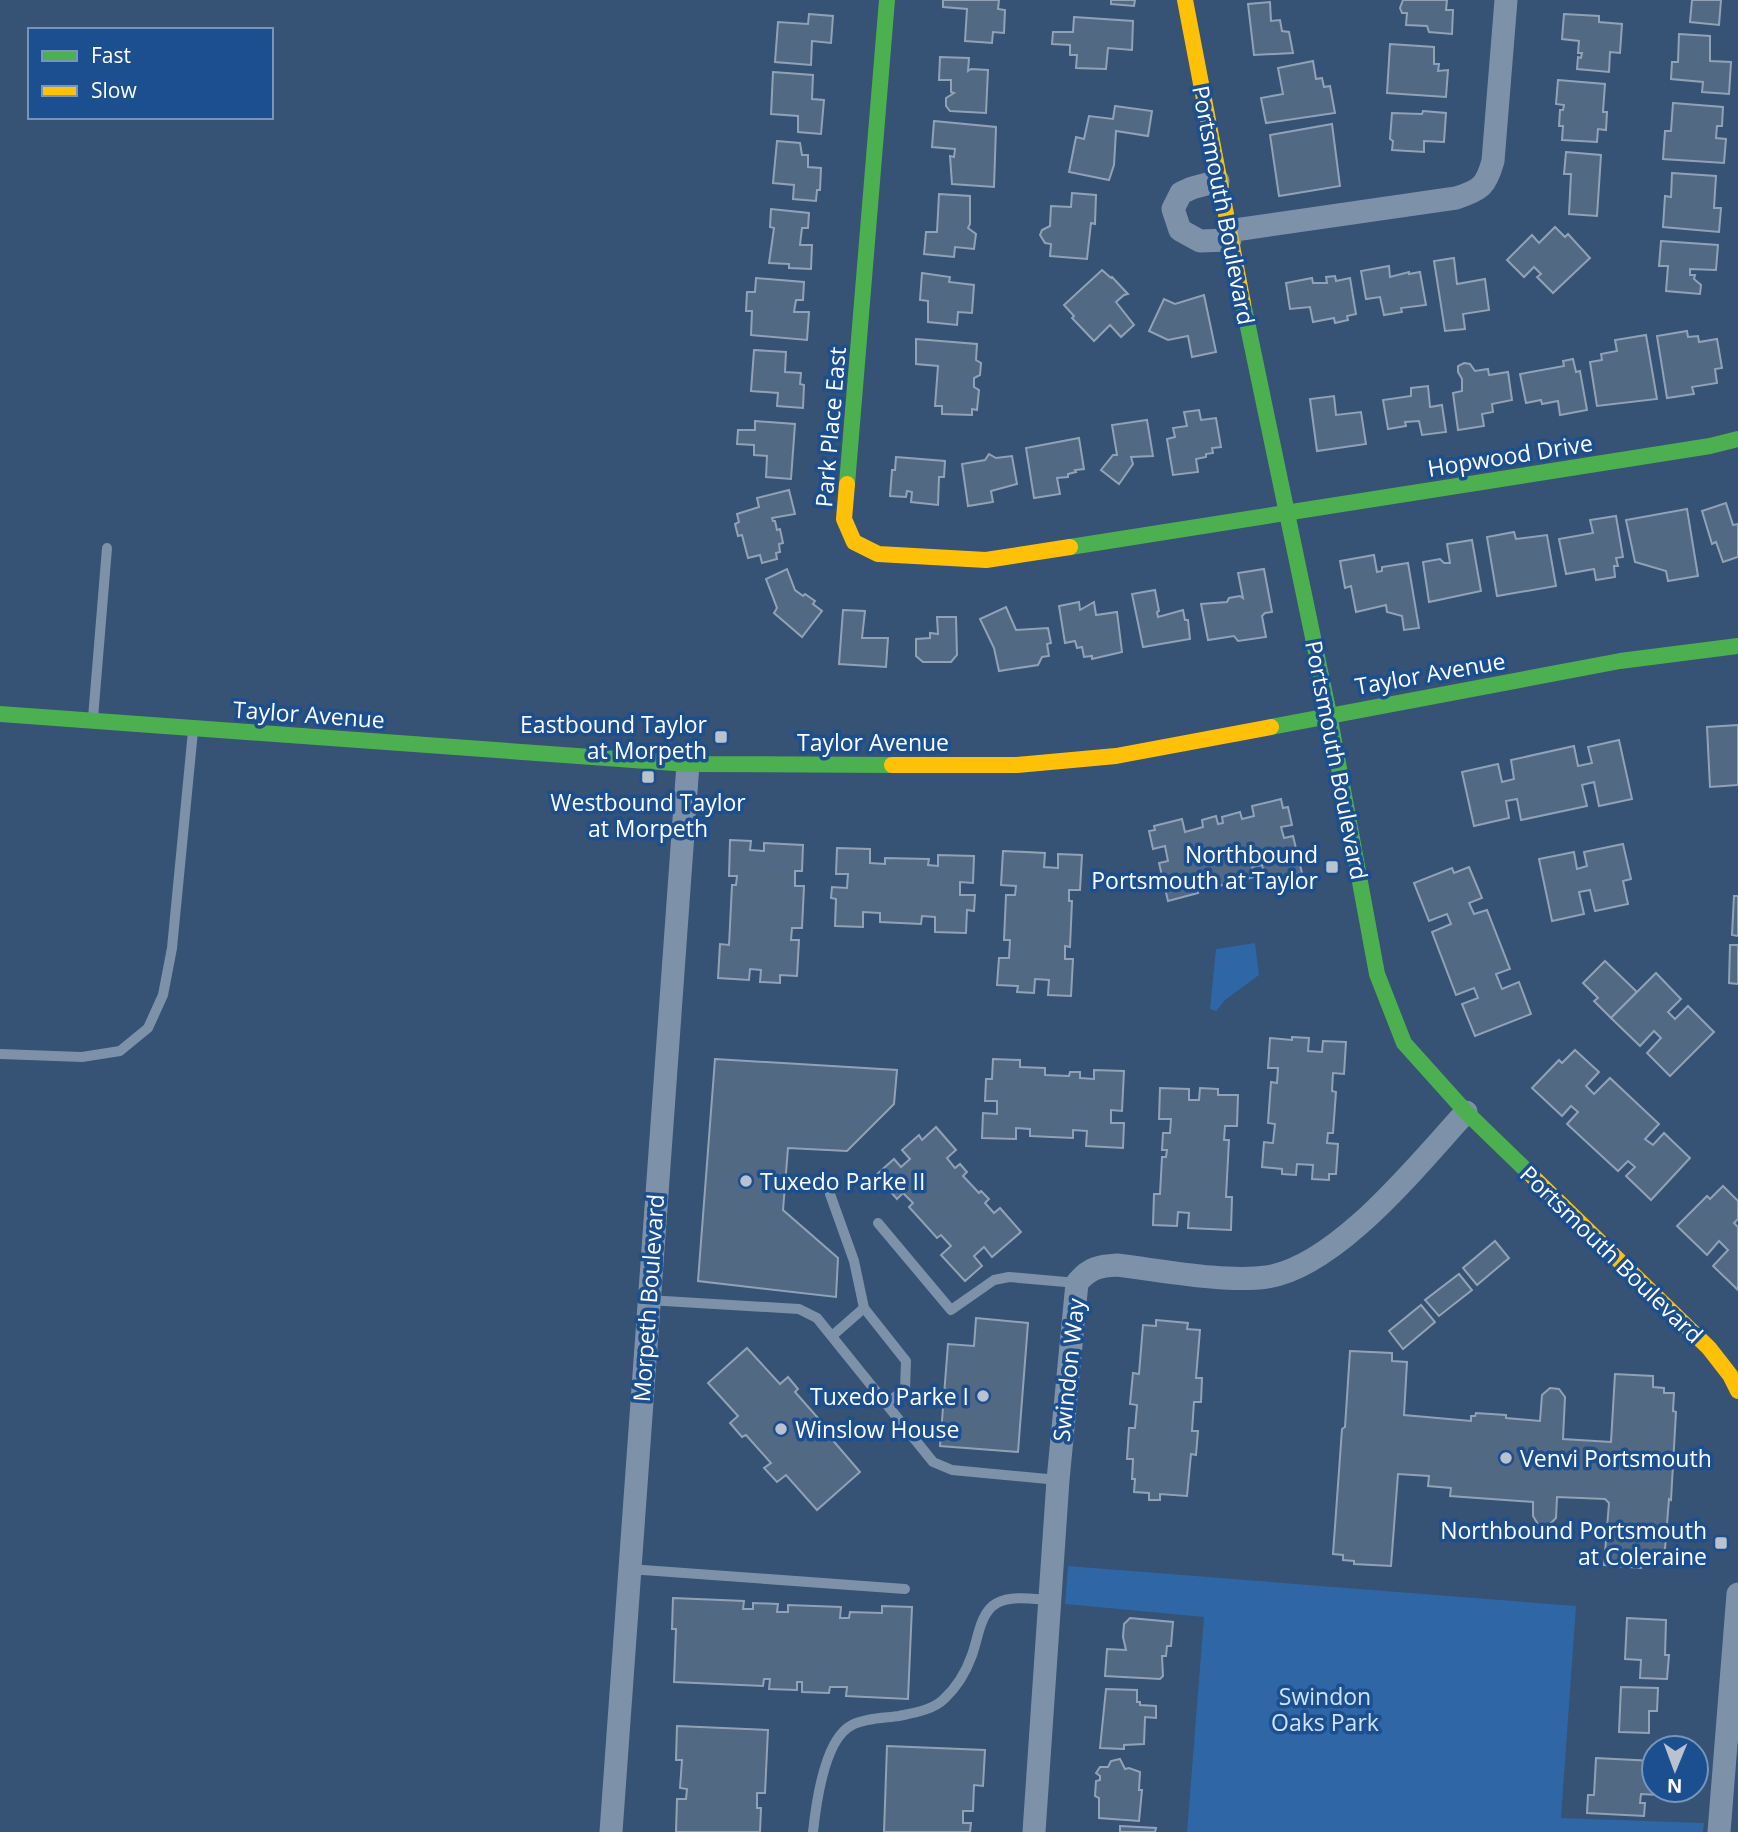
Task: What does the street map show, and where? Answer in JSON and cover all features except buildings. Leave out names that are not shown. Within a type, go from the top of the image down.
[{"type":"street","name":"Park Place East","points":[[887,0],[844,520],[853,542],[878,554],[986,560],[1288,513]]},
{"type":"street","name":"Portsmouth Boulevard","points":[[1185,0],[1218,181],[1329,714],[1377,974],[1386,1003],[1404,1043],[1420,1064],[1709,1349],[1730,1375],[1738,1391]]},
{"type":"street","points":[[1218,181],[1181,193],[1173,209],[1180,230],[1200,242],[1456,198],[1478,191],[1488,178],[1493,160],[1506,0]]},
{"type":"street","name":"Hopwood Drive","points":[[1288,513],[1697,448],[1738,439]]},
{"type":"street","name":"Taylor Avenue","points":[[0,715],[688,764],[1017,765],[1116,756],[1620,661],[1738,646]]},
{"type":"street","name":"Morpeth Boulevard","points":[[611,1832],[688,764]]},
{"type":"street","name":"Swindon Way","points":[[1034,1832],[1058,1480],[1077,1283],[1087,1271],[1100,1265],[1234,1278],[1267,1277],[1291,1269],[1318,1256],[1347,1236],[1466,1112]]},
{"type":"street","points":[[1719,1832],[1730,1778],[1738,1594]]},
{"type":"lane","points":[[93,720],[107,548]]},
{"type":"lane","points":[[0,1054],[82,1058],[120,1051],[148,1028],[163,995],[172,948],[193,729]]},
{"type":"lane","points":[[830,1194],[854,1261],[864,1308],[906,1360],[905,1390],[886,1403]]},
{"type":"lane","points":[[878,1223],[951,1310],[994,1280],[1009,1277],[1077,1283]]},
{"type":"lane","points":[[648,1300],[799,1309],[817,1318],[933,1462],[951,1470],[1058,1480]]},
{"type":"lane","points":[[832,1336],[864,1308]]},
{"type":"lane","points":[[629,1569],[905,1589]]},
{"type":"lane","points":[[813,1832],[824,1765],[841,1736],[851,1725],[914,1713],[941,1702],[959,1684],[972,1657],[985,1617],[997,1603],[1020,1598],[1050,1600]]},
{"type":"green space","points":[[1255,943],[1259,975],[1225,1000],[1216,1011],[1210,1009],[1216,949]]},
{"type":"green space","name":"Swindon Oaks Park","points":[[1068,1566],[1576,1606],[1561,1818],[1704,1823],[1703,1832],[1187,1832],[1204,1617],[1065,1604]]},
{"type":"traffic: fast","points":[[847,484],[887,0]]},
{"type":"traffic: fast","points":[[1243,303],[1329,714],[1377,974],[1404,1043],[1466,1112],[1533,1177]]},
{"type":"traffic: fast","points":[[1070,547],[1710,446],[1738,439]]},
{"type":"traffic: fast","points":[[1271,727],[1620,661],[1738,646]]},
{"type":"traffic: fast","points":[[0,714],[688,764],[892,765]]},
{"type":"traffic: slow","points":[[1185,0],[1243,303]]},
{"type":"traffic: slow","points":[[847,484],[844,519],[854,542],[878,554],[986,560],[1070,547]]},
{"type":"traffic: slow","points":[[892,765],[1017,765],[1116,756],[1271,727]]},
{"type":"traffic: slow","points":[[1533,1177],[1709,1348],[1730,1375],[1738,1391]]},
{"type":"place","name":"Eastbound Taylor at Morpeth","points":[[721,737]]},
{"type":"place","name":"Westbound Taylor at Morpeth","points":[[648,777]]},
{"type":"place","name":"Northbound Portsmouth at Taylor","points":[[1332,867]]},
{"type":"place","name":"Tuxedo Parke II","points":[[746,1181]]},
{"type":"place","name":"Tuxedo Parke I","points":[[983,1396]]},
{"type":"place","name":"Winslow House","points":[[781,1429]]},
{"type":"place","name":"Venvi Portsmouth","points":[[1506,1458]]},
{"type":"place","name":"Northbound Portsmouth at Coleraine","points":[[1721,1543]]}]
